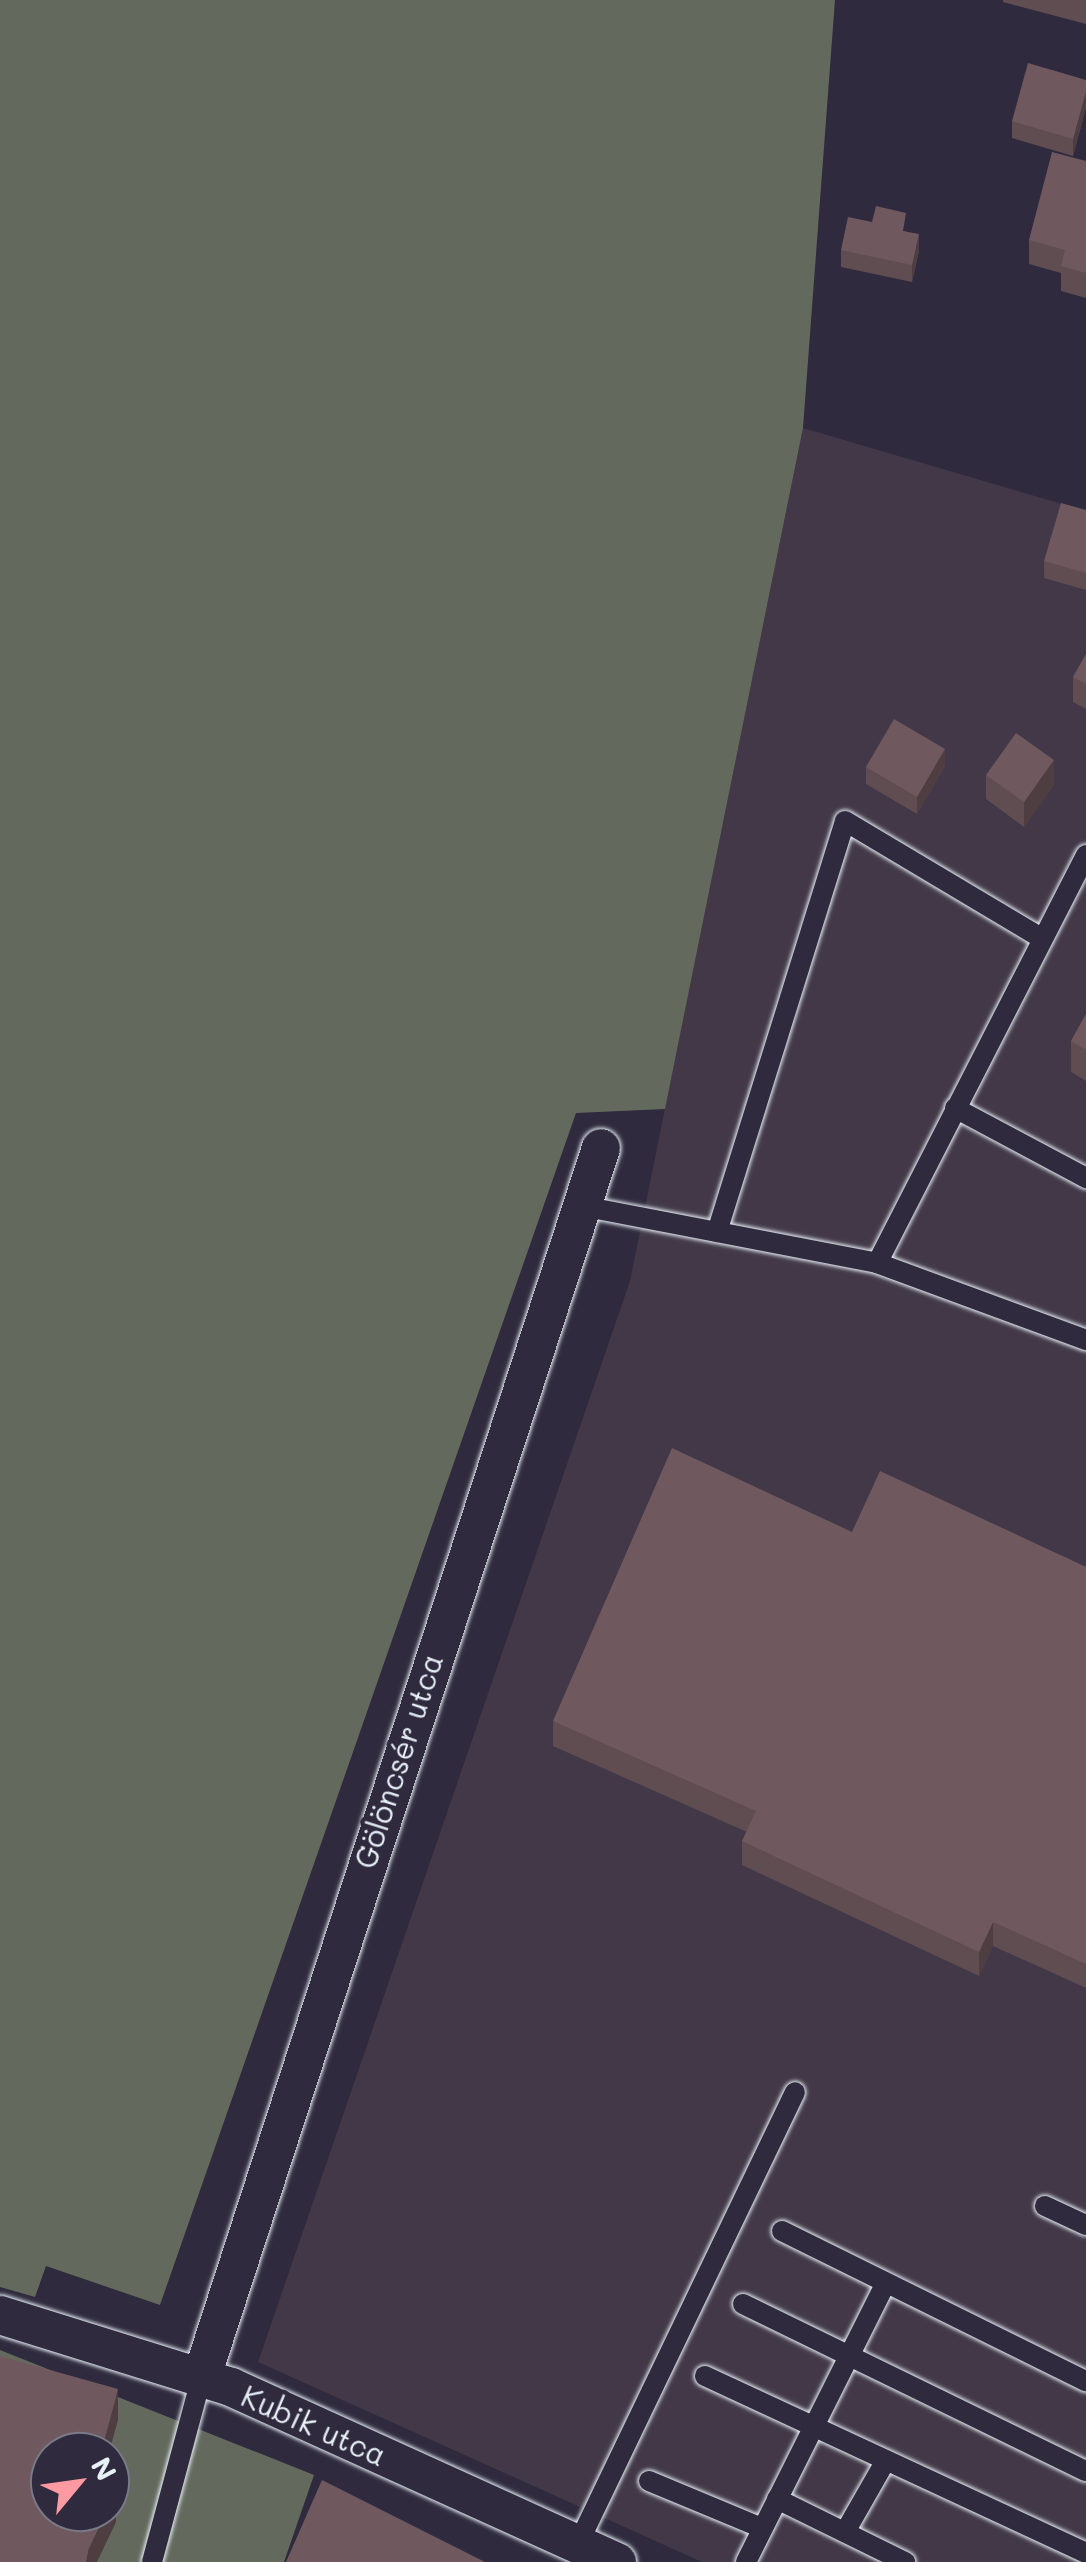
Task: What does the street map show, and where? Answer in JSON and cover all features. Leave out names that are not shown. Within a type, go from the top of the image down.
[{"type":"street","name":"Gölöncsér utca","points":[[202,2376],[601,1148]]},
{"type":"street","name":"Kubik utca","points":[[0,2315],[202,2376],[616,2562]]},
{"type":"lane","points":[[717,1232],[845,821],[1041,938]]},
{"type":"lane","points":[[876,1262],[1086,855]]},
{"type":"lane","points":[[955,1108],[1086,1178]]},
{"type":"lane","points":[[582,1206],[876,1262],[1086,1340]]},
{"type":"lane","points":[[578,2544],[794,2092]]},
{"type":"lane","points":[[1045,2206],[1086,2225]]},
{"type":"lane","points":[[782,2231],[884,2286],[1086,2381]]},
{"type":"lane","points":[[746,2562],[884,2286]]},
{"type":"lane","points":[[743,2304],[1086,2471]]},
{"type":"lane","points":[[152,2562],[202,2376]]},
{"type":"lane","points":[[705,2376],[1086,2553]]},
{"type":"lane","points":[[845,2532],[884,2462]]},
{"type":"lane","points":[[648,2481],[762,2528]]},
{"type":"lane","points":[[778,2498],[905,2562]]},
{"type":"shaded area","points":[[803,428],[1086,511],[1086,2562],[702,2562],[258,2362],[630,1281]]},
{"type":"green space","points":[[0,0],[835,0],[803,428],[665,1109],[576,1113],[160,2305],[46,2266],[35,2297],[0,2287]]},
{"type":"green space","points":[[0,2350],[314,2475],[284,2562],[0,2562]]},
{"type":"building","points":[[1028,63],[1086,80],[1073,139],[1012,121]]},
{"type":"building","points":[[1052,152],[1086,161],[1086,273],[1061,266],[1065,250],[1029,240]]},
{"type":"building","points":[[876,206],[906,213],[903,231],[919,234],[912,265],[841,250],[848,217],[872,222]]},
{"type":"building","points":[[1061,503],[1086,510],[1086,573],[1044,561]]},
{"type":"building","points":[[1086,654],[1086,684],[1073,677]]},
{"type":"building","points":[[894,719],[945,749],[917,797],[866,767]]},
{"type":"building","points":[[1016,733],[1054,760],[1024,802],[986,775]]},
{"type":"building","points":[[1086,1014],[1086,1050],[1071,1041]]},
{"type":"building","points":[[672,1448],[852,1532],[880,1471],[1086,1567],[1086,1964],[993,1922],[979,1952],[742,1841],[756,1811],[553,1721]]},
{"type":"building","points":[[0,2356],[118,2389],[106,2432],[30,2432],[30,2532],[97,2532],[86,2562],[0,2562]]},
{"type":"building","points":[[322,2480],[485,2562],[286,2562]]}]
